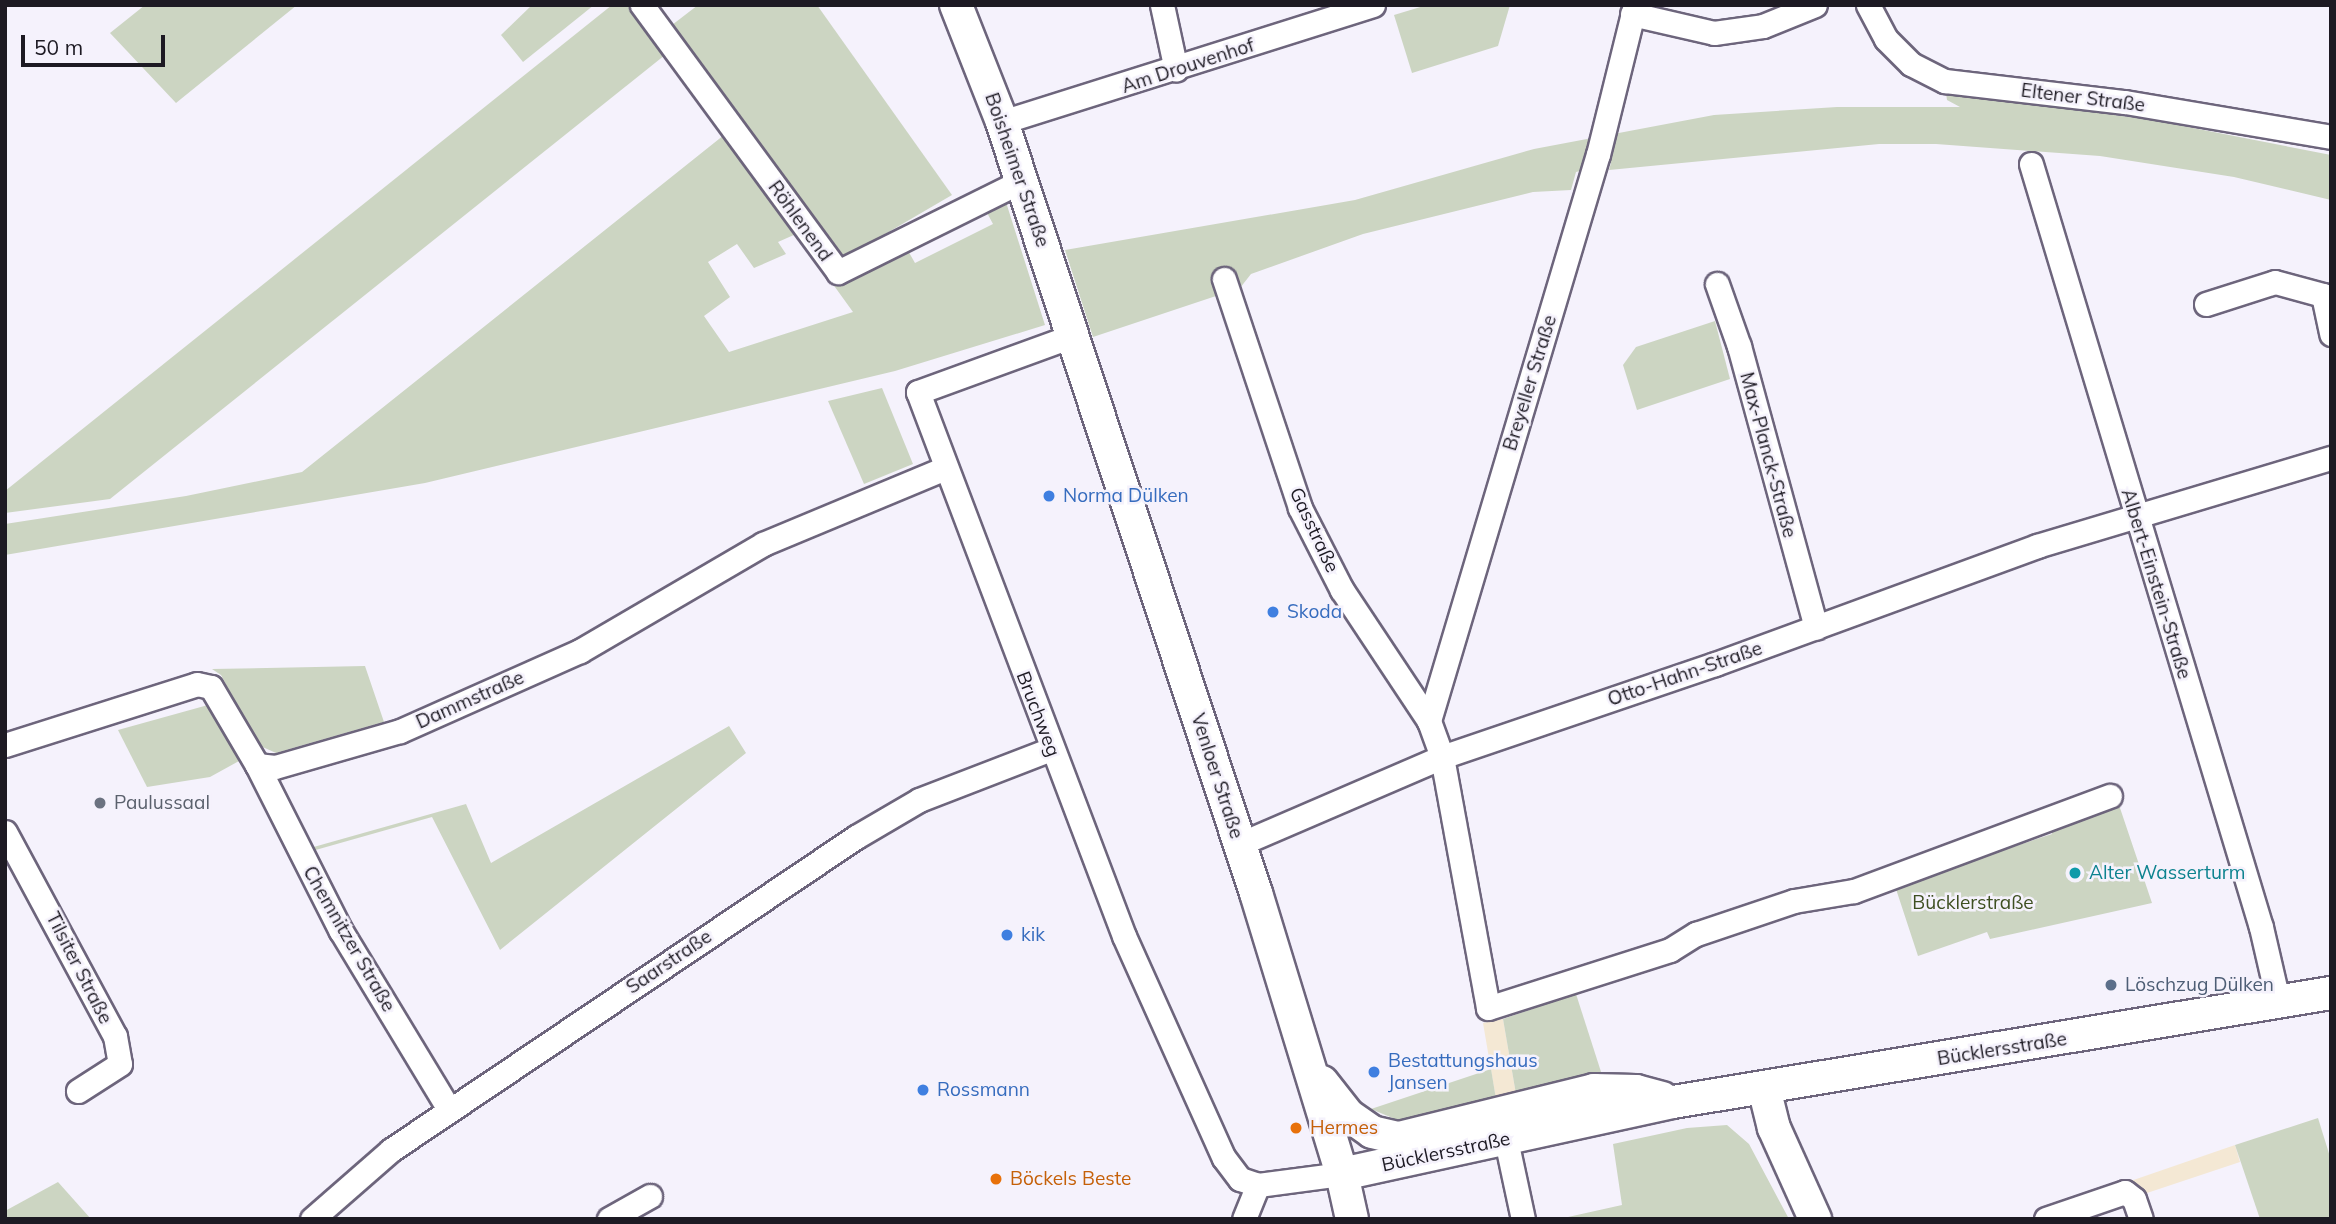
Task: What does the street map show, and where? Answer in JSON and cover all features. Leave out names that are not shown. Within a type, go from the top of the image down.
[{"type":"main road","name":"Boisheimer Straße","points":[[956,5],[1002,122],[1072,336]]},
{"type":"main road","name":"Venloer Straße","points":[[1072,336],[1240,844],[1310,1066],[1342,1174],[1352,1219]]},
{"type":"main road","name":"Bücklersstraße","points":[[1342,1174],[1673,1102],[2279,1005],[2331,993]]},
{"type":"main road","name":"Bücklersstraße","points":[[1310,1066],[1348,1115],[1372,1132],[1399,1138],[1594,1090],[1636,1091],[1673,1102]]},
{"type":"main road","points":[[1764,1088],[1774,1128],[1815,1219]]},
{"type":"street","name":"Röhlenend","points":[[642,5],[838,272],[1021,181]]},
{"type":"street","points":[[1162,5],[1176,70]]},
{"type":"street","name":"Am Drouvenhof","points":[[1002,122],[1176,70],[1373,5]]},
{"type":"street","points":[[1634,10],[1714,33],[1763,26],[1815,5]]},
{"type":"street","name":"Eltener Straße","points":[[1868,5],[1886,39],[1911,64],[1945,81],[2124,102],[2331,137]]},
{"type":"street","name":"Breyeller Straße","points":[[1429,721],[1598,154],[1634,10]]},
{"type":"street","name":"Albert-Einstein-Straße","points":[[2031,164],[2135,518],[2261,927],[2279,1005]]},
{"type":"street","name":"Gasstraße","points":[[1224,279],[1300,508],[1342,590],[1429,721]]},
{"type":"street","points":[[2206,304],[2275,282],[2323,295],[2331,334]]},
{"type":"street","name":"Max-Planck-Straße","points":[[1717,284],[1739,346],[1816,628]]},
{"type":"street","name":"Bruchweg","points":[[1072,336],[918,392],[1051,750],[1119,922],[1224,1158],[1249,1182]]},
{"type":"street","name":"Otto-Hahn-Straße","points":[[1240,844],[1442,757],[1816,628],[2037,546],[2331,458]]},
{"type":"street","name":"Dammstraße","points":[[257,765],[275,766],[400,731],[580,651],[763,544],[946,468]]},
{"type":"street","points":[[5,745],[197,684],[211,687],[257,765]]},
{"type":"street","points":[[1429,721],[1442,757],[1488,1008],[1670,950],[1696,933],[1794,901],[1854,891],[2110,796]]},
{"type":"street","name":"Saarstraße","points":[[312,1219],[391,1150],[449,1109],[856,837],[919,800],[1051,750]]},
{"type":"street","name":"Chemnitzer Straße","points":[[257,765],[341,931],[449,1109]]},
{"type":"street","name":"Tilsiter Straße","points":[[5,832],[114,1036],[120,1064],[78,1091]]},
{"type":"street","points":[[1506,1140],[1523,1219]]},
{"type":"street","points":[[1244,1219],[1249,1182],[1342,1174]]},
{"type":"street","points":[[2046,1219],[2125,1192],[2134,1199],[2141,1219]]},
{"type":"street","points":[[609,1219],[650,1196]]},
{"type":"shaded area","points":[[1503,1019],[1516,1094],[1496,1099],[1483,1023]]},
{"type":"shaded area","points":[[2235,1145],[2240,1162],[2141,1195],[2119,1185]]},
{"type":"green space","points":[[145,5],[297,5],[176,103],[110,33]]},
{"type":"green space","points":[[532,5],[594,5],[523,62],[501,35]]},
{"type":"green space","points":[[612,5],[629,7],[665,55],[110,499],[5,513],[5,491]]},
{"type":"green space","points":[[698,5],[817,5],[952,195],[844,258],[672,25]]},
{"type":"green space","points":[[1427,5],[1510,5],[1498,46],[1412,73],[1394,15]]},
{"type":"green space","points":[[1946,93],[2152,120],[2331,155],[2331,200],[2234,177],[2100,156],[1936,144],[1879,144],[1609,170],[1611,163],[1576,172],[1571,190],[1533,192],[1363,234],[1251,274],[1240,288],[1093,337],[1065,250],[1355,200],[1534,149],[1714,115],[1837,107],[1960,107],[1947,100]]},
{"type":"green space","points":[[724,135],[796,234],[778,242],[786,254],[754,268],[737,244],[708,262],[730,297],[704,316],[729,352],[853,312],[827,276],[907,249],[915,263],[993,224],[985,209],[1005,199],[1045,325],[895,371],[425,483],[5,555],[5,524],[186,496],[302,472]]},
{"type":"green space","points":[[1715,321],[1730,379],[1637,410],[1623,365],[1636,347]]},
{"type":"green space","points":[[882,388],[913,464],[864,484],[828,401]]},
{"type":"green space","points":[[365,666],[384,722],[276,753],[256,744],[221,675],[212,669]]},
{"type":"green space","points":[[208,705],[239,761],[210,777],[147,787],[118,730]]},
{"type":"green space","points":[[729,726],[746,753],[500,950],[432,817],[305,853],[303,850],[466,804],[491,863]]},
{"type":"green space","name":"Bücklerstraße","points":[[2119,805],[2152,903],[1990,939],[1987,932],[1918,956],[1895,886],[2052,834],[2051,828]]},
{"type":"green space","points":[[1576,994],[1603,1078],[1516,1094],[1503,1019]]},
{"type":"green space","points":[[1491,1069],[1496,1099],[1415,1121],[1395,1119],[1371,1109]]},
{"type":"green space","points":[[2318,1118],[2331,1160],[2331,1219],[2260,1219],[2235,1145]]},
{"type":"green space","points":[[1727,1125],[1749,1144],[1789,1219],[1559,1219],[1622,1205],[1613,1144],[1687,1128]]},
{"type":"green space","points":[[58,1182],[91,1219],[5,1219],[5,1211]]},
{"type":"place","name":"Norma Dülken","points":[[1049,496]]},
{"type":"place","name":"Skoda","points":[[1273,612]]},
{"type":"place","name":"Paulussaal","points":[[100,803]]},
{"type":"place","name":"Alter Wasserturm","points":[[2075,873]]},
{"type":"place","name":"kik","points":[[1007,935]]},
{"type":"place","name":"Löschzug Dülken","points":[[2111,985]]},
{"type":"place","name":"Bestattungshaus Jansen","points":[[1374,1072]]},
{"type":"place","name":"Rossmann","points":[[923,1090]]},
{"type":"place","name":"Hermes","points":[[1296,1128]]},
{"type":"place","name":"Böckels Beste","points":[[996,1179]]}]
